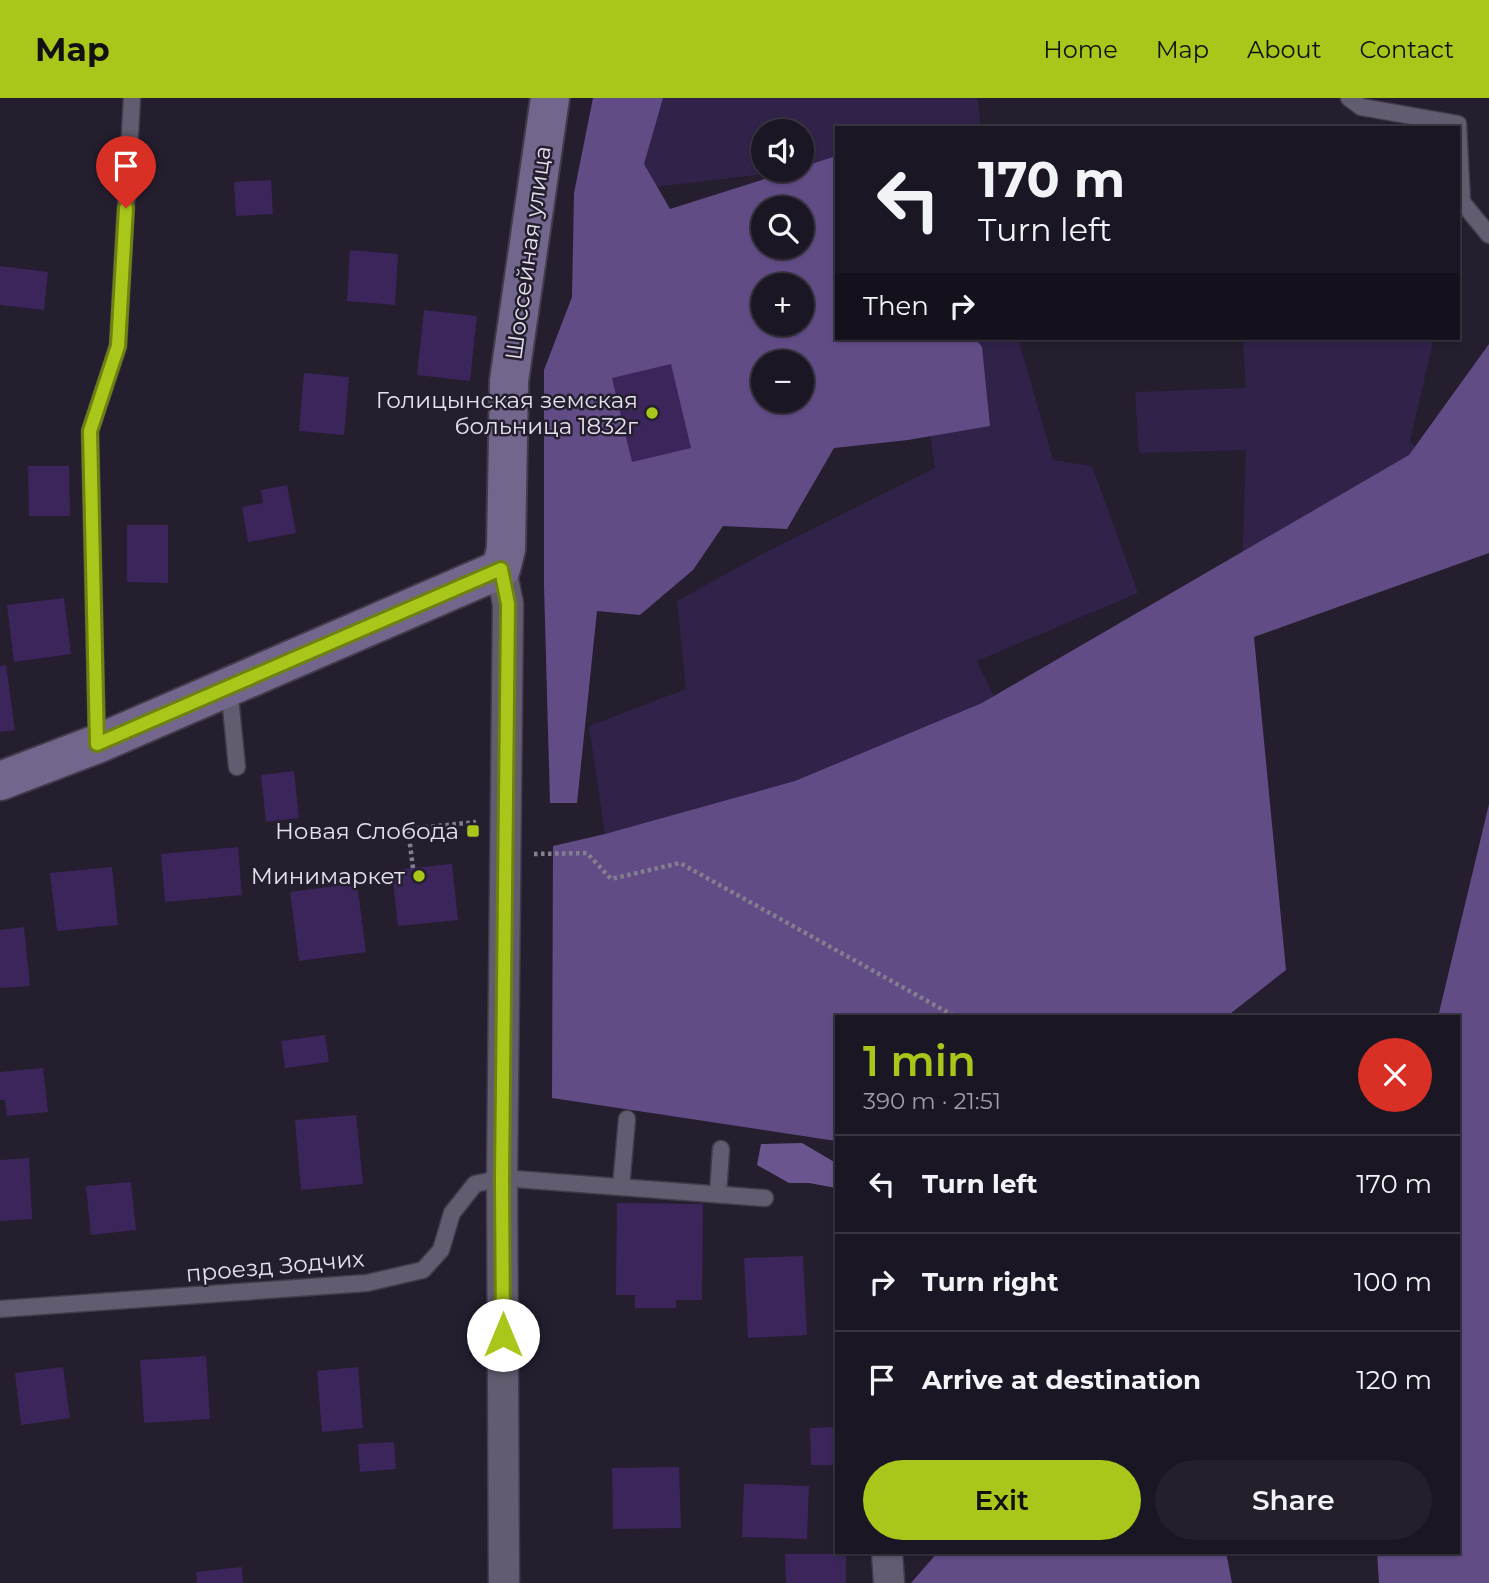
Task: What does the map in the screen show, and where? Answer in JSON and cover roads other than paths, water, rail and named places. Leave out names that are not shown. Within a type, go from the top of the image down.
[{"type":"street","name":"Шоссейная улица","points":[[504,1583],[502,1178],[508,604],[501,569],[506,549],[509,381],[550,98]]},
{"type":"street","points":[[0,781],[97,744],[501,569]]},
{"type":"street","points":[[887,1554],[888,1583]]},
{"type":"lane","points":[[97,744],[90,431],[118,346],[132,98]]},
{"type":"lane","points":[[1349,98],[1361,107],[1458,126]]},
{"type":"lane","points":[[1460,163],[1462,202],[1489,235]]},
{"type":"lane","points":[[229,687],[236,767]]},
{"type":"lane","points":[[621,1187],[627,1119]]},
{"type":"lane","points":[[718,1194],[721,1149]]},
{"type":"lane","points":[[502,1178],[765,1198]]},
{"type":"lane","name":"проезд Зодчих","points":[[0,1309],[367,1283],[423,1270],[441,1250],[452,1213],[475,1184],[502,1178]]},
{"type":"place","name":"Голицынская земская больница 1832г","points":[[652,413]]},
{"type":"place","name":"Новая Слобода","points":[[473,831]]},
{"type":"place","name":"Минимаркет","points":[[419,876]]}]
